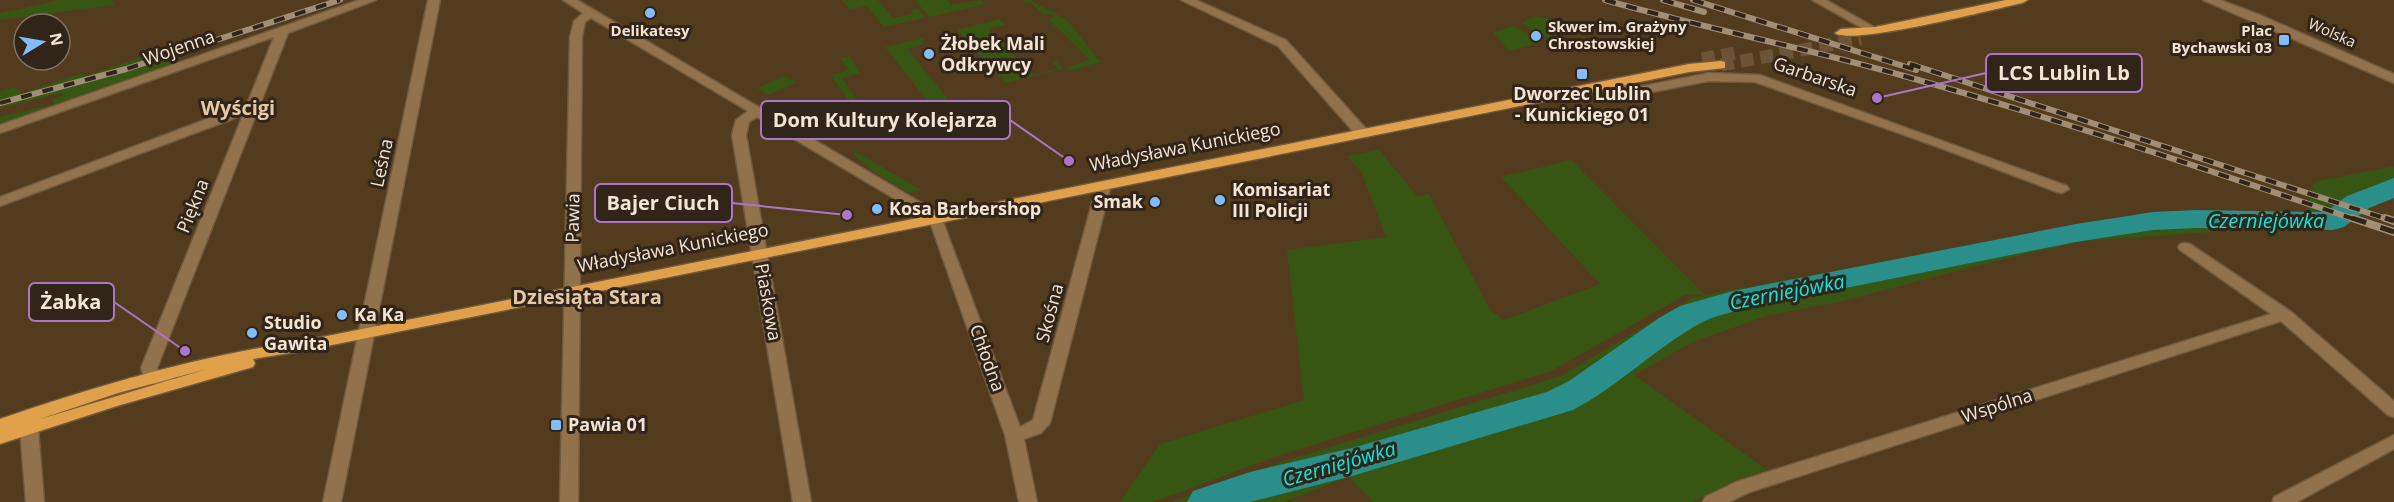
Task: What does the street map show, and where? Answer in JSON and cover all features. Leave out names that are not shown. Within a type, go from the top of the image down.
[{"type":"main road","points":[[1841,33],[1875,31],[2018,0]]},
{"type":"main road","points":[[1861,39],[1875,31]]},
{"type":"main road","name":"Władysława Kunickiego","points":[[1689,68],[1702,59]]},
{"type":"main road","name":"Władysława Kunickiego","points":[[0,438],[29,422],[151,377],[242,354],[302,346],[1618,82],[1689,68],[1721,65]]},
{"type":"main road","name":"Władysława Kunickiego","points":[[0,426],[29,422],[302,346]]},
{"type":"street","name":"Wojenna","points":[[0,129],[370,0]]},
{"type":"street","name":"Leśna","points":[[332,502],[434,0]]},
{"type":"street","points":[[569,0],[935,218]]},
{"type":"street","points":[[1188,0],[1282,43],[1363,134]]},
{"type":"street","points":[[1818,0],[1875,31]]},
{"type":"street","name":"Wolska","points":[[2213,1],[2394,79]]},
{"type":"street","name":"Pawia","points":[[569,502],[576,27],[579,21],[591,13]]},
{"type":"street","name":"Piękna","points":[[151,377],[149,368],[283,30]]},
{"type":"street","name":"Garbarska","points":[[1618,82],[1631,92],[1709,77],[1756,78],[1946,145],[2062,189]]},
{"type":"street","points":[[0,202],[252,107]]},
{"type":"street","name":"Piaskowa","points":[[757,111],[743,120],[739,135],[802,502]]},
{"type":"street","name":"Skośna","points":[[1014,435],[1035,429],[1041,423],[1104,185]]},
{"type":"street","name":"Chłodna","points":[[935,218],[1014,435],[1028,502]]},
{"type":"street","points":[[2185,247],[2284,315],[2394,411]]},
{"type":"street","name":"Wspólna","points":[[1713,502],[1743,487],[2284,315]]},
{"type":"street","points":[[151,377],[171,384]]},
{"type":"street","points":[[29,422],[35,502]]},
{"type":"street","points":[[2281,502],[2394,441]]},
{"type":"green space","points":[[60,0],[112,0],[114,5],[61,12],[12,12],[12,18],[0,20],[0,13]]},
{"type":"green space","points":[[842,0],[878,0],[893,18],[913,14],[911,10],[918,8],[925,18],[884,27],[867,6],[850,10]]},
{"type":"green space","points":[[915,0],[947,0],[951,5],[982,0],[985,4],[930,17]]},
{"type":"green space","points":[[1022,0],[1030,0],[1067,20],[1100,62],[1070,71],[1066,67],[1090,60],[1048,19],[1054,18],[1051,14],[1044,15],[1030,2],[1026,3]]},
{"type":"green space","points":[[1536,16],[1575,25],[1551,40],[1521,23]]},
{"type":"green space","points":[[999,19],[1006,25],[989,29],[1033,75],[1058,69],[1052,62],[1056,61],[1063,69],[1005,83],[957,30]]},
{"type":"green space","points":[[1514,26],[1543,42],[1509,51],[1493,32]]},
{"type":"green space","points":[[923,38],[924,44],[907,49],[948,99],[930,104],[885,47]]},
{"type":"green space","points":[[155,48],[165,55],[0,102],[0,91],[14,87],[22,93],[82,73],[86,76],[145,56],[142,53]]},
{"type":"green space","points":[[174,56],[177,60],[172,65],[0,125],[0,117],[55,104],[52,100],[64,95],[61,93],[0,108],[0,104],[55,91]]},
{"type":"green space","points":[[850,56],[860,73],[842,78],[873,124],[901,116],[898,110],[902,109],[912,121],[947,111],[950,114],[960,111],[955,105],[976,99],[988,109],[872,134],[831,75],[849,70],[840,58]]},
{"type":"green space","points":[[784,76],[797,82],[768,95],[757,88]]},
{"type":"green space","points":[[1379,150],[1418,197],[1429,194],[1490,310],[1504,320],[1600,284],[1501,177],[1571,160],[1704,294],[1685,295],[1551,371],[1280,455],[1153,502],[1120,502],[1160,444],[1304,400],[1287,250],[1386,237],[1362,173],[1347,156]]},
{"type":"green space","points":[[857,152],[920,190],[909,193],[873,171],[853,154]]},
{"type":"green space","points":[[2394,166],[2394,200],[2381,202],[2342,226],[2321,231],[2241,230],[2084,241],[1996,261],[1839,302],[1766,316],[1693,342],[1634,375],[1767,470],[1738,479],[1692,502],[1374,502],[1348,477],[1284,502],[1172,502],[1285,461],[1561,376],[1694,297],[2100,220],[2187,212],[2261,216],[2291,215],[2306,212],[2314,182]]},
{"type":"waterway","name":"Czerniejówka","points":[[1207,502],[1250,487],[1352,462],[1560,401],[1582,390],[1671,326],[1692,314],[1745,298],[2076,233],[2153,221],[2197,219],[2333,221],[2358,202],[2394,187]]},
{"type":"tunnel","points":[[1721,65],[1861,39]]},
{"type":"tunnel","points":[[1702,59],[1735,53]]},
{"type":"railway","points":[[0,103],[126,69],[340,0]]},
{"type":"railway","points":[[1605,0],[1961,92],[2131,145],[2357,220]]},
{"type":"railway","points":[[1663,0],[1704,12]]},
{"type":"railway","points":[[1693,0],[1916,70]]},
{"type":"railway","points":[[1910,64],[2390,220]]},
{"type":"railway","points":[[2352,218],[2394,232]]},
{"type":"railway","points":[[2385,218],[2394,221]]},
{"type":"place","name":"Delikatesy","points":[[650,13]]},
{"type":"place","name":"Skwer im. Grażyny Chrostowskiej","points":[[1536,36]]},
{"type":"place","name":"Plac Bychawski 03","points":[[2284,40]]},
{"type":"place","name":"Żłobek Mali Odkrywcy","points":[[929,54]]},
{"type":"place","name":"Dworzec Lublin - Kunickiego 01","points":[[1582,74]]},
{"type":"place","name":"LCS Lublin Lb","points":[[1877,98]]},
{"type":"place","name":"Dom Kultury Kolejarza","points":[[1069,161]]},
{"type":"place","name":"Komisariat III Policji","points":[[1220,200]]},
{"type":"place","name":"Smak","points":[[1155,202]]},
{"type":"place","name":"Kosa Barbershop","points":[[877,209]]},
{"type":"place","name":"Bajer Ciuch","points":[[847,215]]},
{"type":"place","name":"Ka Ka","points":[[342,315]]},
{"type":"place","name":"Studio Gawita","points":[[252,333]]},
{"type":"place","name":"Żabka","points":[[185,351]]},
{"type":"place","name":"Pawia 01","points":[[556,425]]},
{"type":"district","name":"Wyścigi","points":[[238,108]]},
{"type":"district","name":"Dziesiąta Stara","points":[[587,297]]}]
